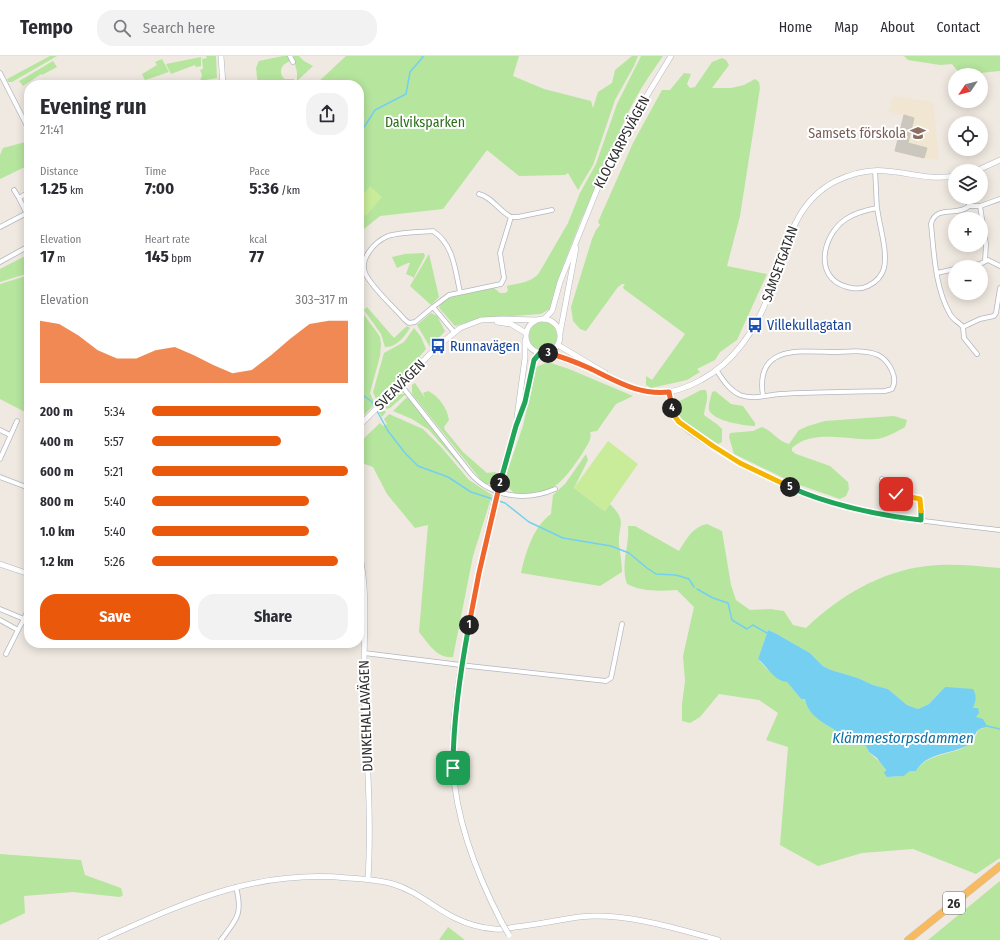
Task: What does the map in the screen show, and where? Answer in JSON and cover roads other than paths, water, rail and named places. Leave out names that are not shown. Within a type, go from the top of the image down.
[{"type":"highway","name":"26","points":[[908,940],[1000,866]]},
{"type":"highway","name":"26","points":[[913,940],[1000,871]]},
{"type":"street","points":[[221,56],[223,80]]},
{"type":"street","points":[[290,56],[293,62]]},
{"type":"street","name":"KLOCKARPSVÄGEN","points":[[579,232],[598,187],[642,102],[671,56]]},
{"type":"street","points":[[0,73],[24,120]]},
{"type":"street","points":[[988,166],[1000,160]]},
{"type":"street","points":[[875,171],[877,208],[884,256],[883,270],[879,278],[869,285],[855,288],[845,286],[833,279],[826,266],[824,255],[827,244],[834,231],[845,220],[858,213],[877,208]]},
{"type":"street","name":"SAMSETGATAN","points":[[624,385],[649,392],[669,392],[690,386],[717,371],[738,349],[754,325],[768,298],[790,233],[798,216],[808,202],[821,190],[838,180],[857,173],[875,171],[886,171],[926,178],[948,176]]},
{"type":"street","points":[[14,190],[24,208]]},
{"type":"street","points":[[479,194],[486,196],[499,209],[511,217],[552,210]]},
{"type":"street","points":[[19,198],[24,195]]},
{"type":"street","points":[[977,354],[964,338],[963,327],[952,318],[945,304],[937,273],[931,224],[932,219],[942,212],[963,210],[969,206],[980,206],[1000,199]]},
{"type":"street","points":[[980,206],[986,244],[985,260]]},
{"type":"street","points":[[460,292],[452,255],[441,237],[434,231],[388,236],[369,251],[365,260],[364,267],[367,277],[405,320],[409,323],[415,322],[444,297],[460,292],[501,284],[503,281],[500,253],[511,217]]},
{"type":"street","points":[[0,227],[24,218]]},
{"type":"street","points":[[460,328],[481,320],[536,320],[544,318],[552,312],[560,282],[579,232]]},
{"type":"street","points":[[547,353],[558,345],[579,232]]},
{"type":"street","points":[[0,262],[24,249]]},
{"type":"street","points":[[988,261],[1000,266]]},
{"type":"street","points":[[937,273],[948,271]]},
{"type":"street","points":[[963,327],[980,319],[994,316],[996,313],[1000,288]]},
{"type":"street","points":[[433,307],[454,332]]},
{"type":"street","points":[[544,318],[555,323],[560,334]]},
{"type":"street","points":[[516,426],[525,358],[526,336],[529,325],[536,320]]},
{"type":"street","points":[[460,328],[501,322],[511,324],[526,336],[530,347],[540,353],[547,353],[590,368],[624,385]]},
{"type":"street","name":"SVEAVÄGEN","points":[[364,422],[438,346],[460,328]]},
{"type":"street","points":[[558,345],[624,385]]},
{"type":"street","points":[[717,371],[735,392],[746,397],[763,396],[778,394],[890,390],[894,386],[892,370],[885,360],[874,353],[786,352],[775,358],[766,368],[762,382],[763,396]]},
{"type":"street","points":[[510,938],[488,895],[470,849],[459,808],[453,768],[455,710],[460,671],[493,507],[516,426],[525,402],[534,360],[540,353]]},
{"type":"street","points":[[401,385],[484,487],[513,495],[525,496],[546,493],[555,489]]},
{"type":"street","points":[[669,392],[673,414],[679,422],[713,446],[766,476],[793,489],[824,500],[896,517],[1000,530]]},
{"type":"street","points":[[0,459],[17,421]]},
{"type":"street","points":[[0,430],[10,435]]},
{"type":"street","points":[[0,477],[24,486]]},
{"type":"street","points":[[882,479],[889,491],[920,499],[921,520]]},
{"type":"street","points":[[0,564],[24,572]]},
{"type":"street","name":"DUNKEHALLAVÄGEN","points":[[364,592],[364,653],[369,834],[368,879]]},
{"type":"street","points":[[0,609],[24,619],[6,654]]},
{"type":"street","points":[[0,620],[18,630]]},
{"type":"street","points":[[364,653],[606,681],[612,678],[622,624]]},
{"type":"street","points":[[101,940],[189,901],[236,887],[264,881],[305,877],[338,877],[368,879],[403,887],[455,918],[476,926],[497,930],[580,917],[599,916],[659,924],[718,940]]},
{"type":"street","points":[[221,940],[236,919],[240,910],[236,887]]},
{"type":"water","name":"Klämmestorpsdammen","points":[[768,630],[810,653],[823,666],[858,678],[873,685],[888,689],[907,705],[918,709],[929,704],[945,687],[973,689],[976,698],[973,708],[978,708],[979,713],[976,717],[983,719],[987,726],[978,730],[970,744],[926,760],[916,771],[910,771],[904,776],[887,777],[884,773],[886,770],[877,758],[869,752],[864,742],[850,734],[842,735],[820,720],[810,711],[805,699],[801,699],[787,682],[778,679],[758,659]]},
{"type":"waterway","points":[[364,127],[375,110],[406,94],[410,72],[423,57],[422,56]]},
{"type":"waterway","points":[[364,396],[372,402],[388,431],[405,453],[418,466],[448,477],[471,492],[505,503],[529,522],[563,538],[611,546],[629,553],[656,574],[676,575],[689,579],[694,587]]},
{"type":"waterway","points":[[697,589],[713,598],[728,603],[732,620],[747,629],[753,625],[767,633]]},
{"type":"waterway","points":[[987,726],[1000,729]]},
{"type":"place","name":"Samsets förskola","points":[[918,133]]},
{"type":"place","name":"Villekullagatan","points":[[755,325]]},
{"type":"place","name":"Runnavägen","points":[[438,346]]},
{"type":"park label","name":"Dalviksparken","points":[[425,122]]}]
